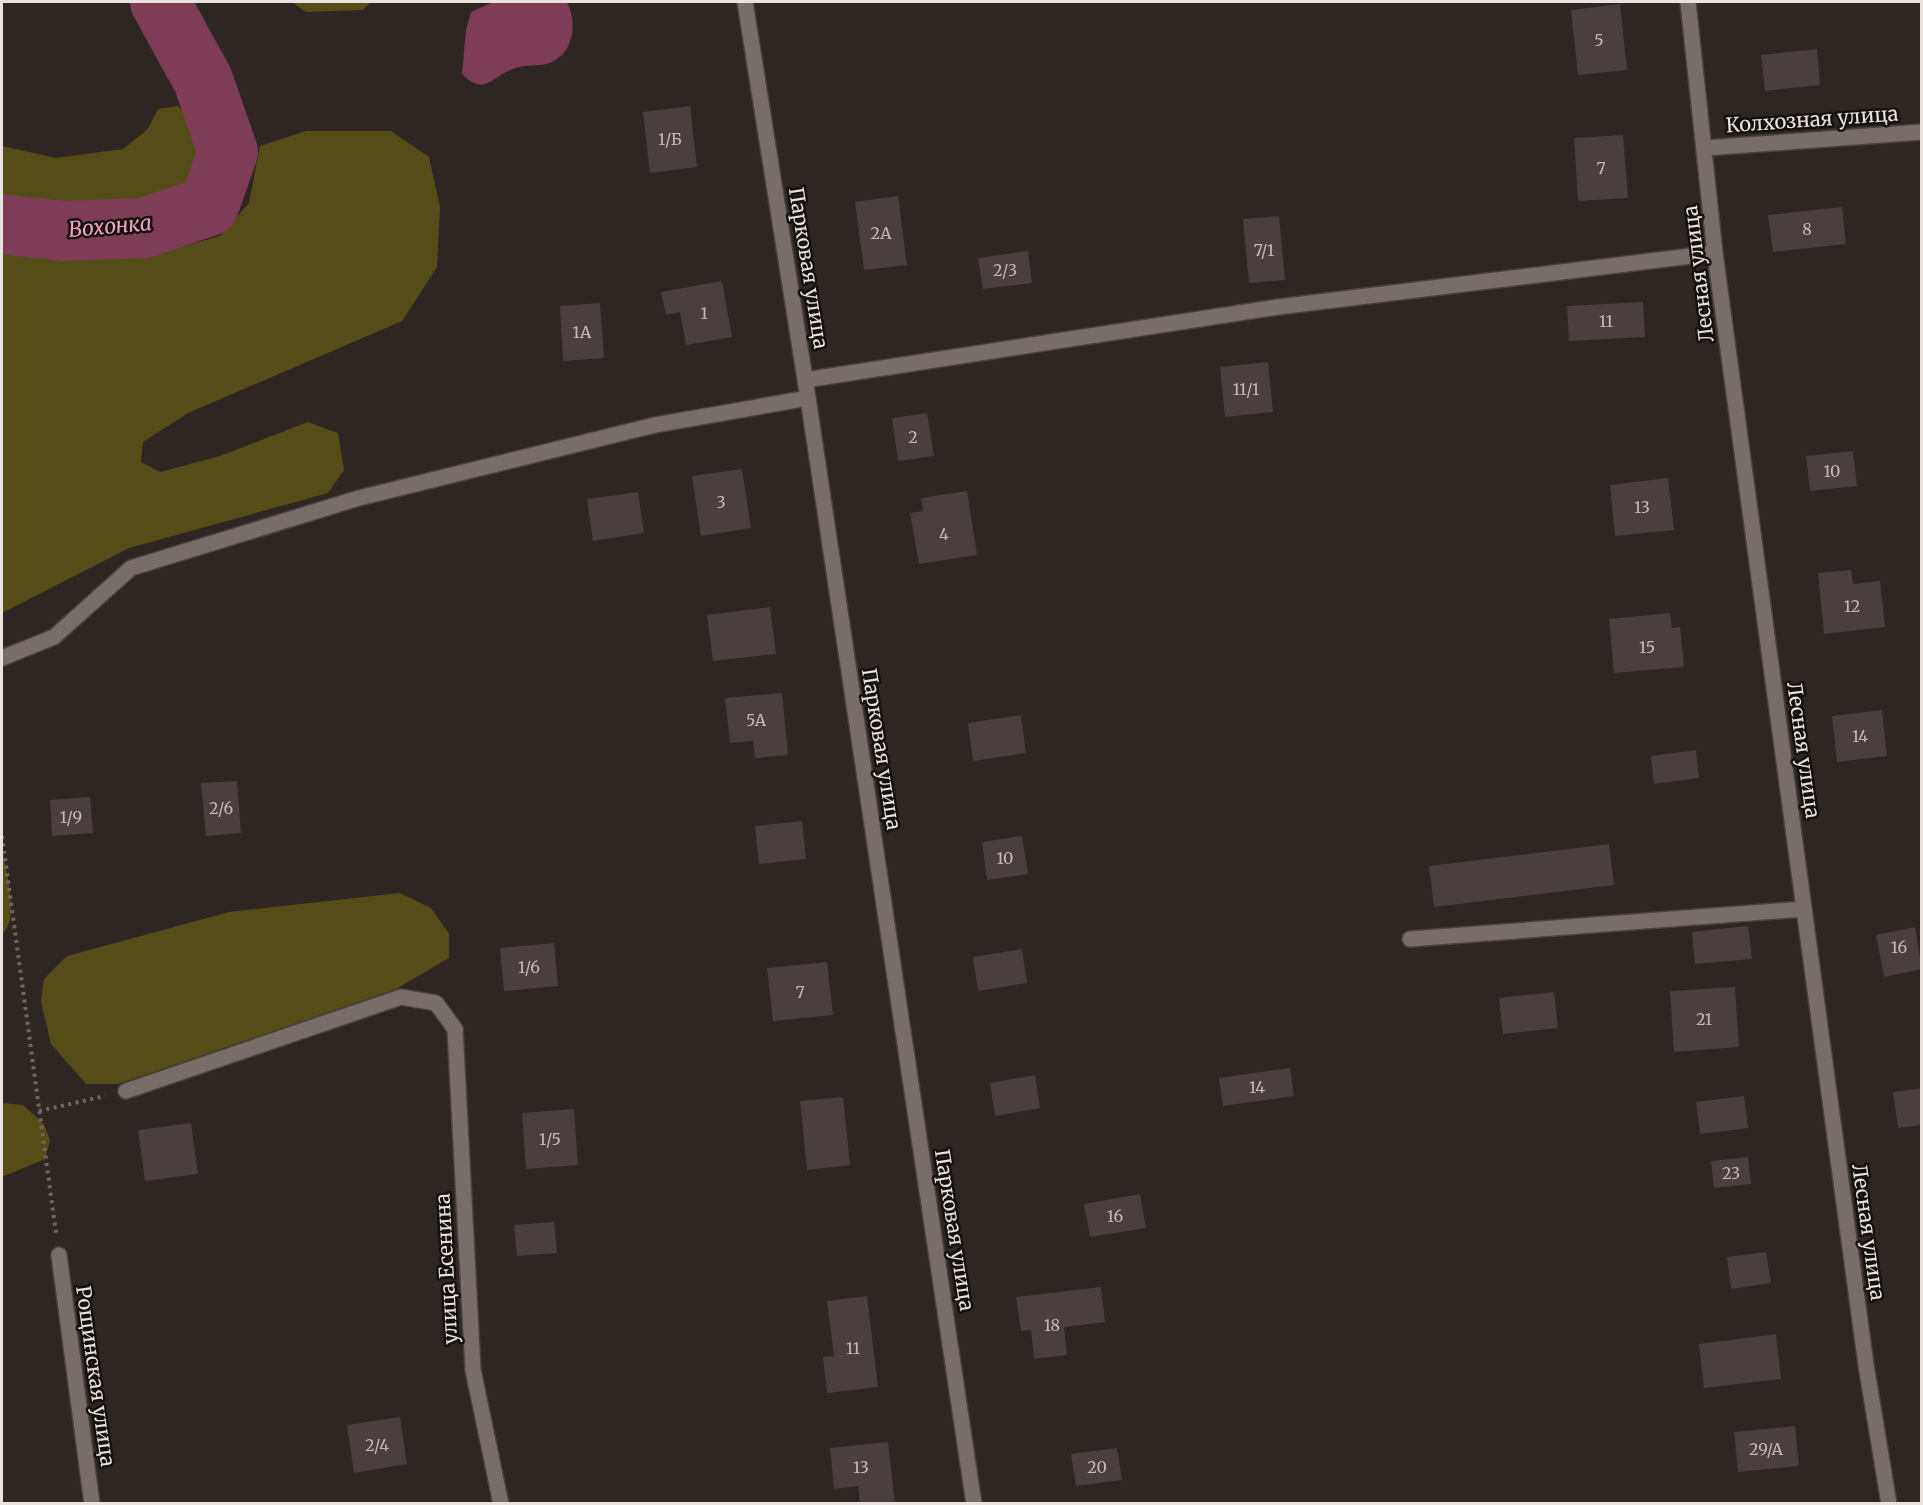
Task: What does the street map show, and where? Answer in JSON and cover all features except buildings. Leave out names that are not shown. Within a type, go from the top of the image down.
[{"type":"street","name":"Парковая улица","points":[[745,2],[806,380],[974,1503]]},
{"type":"street","name":"Лесная улица","points":[[1688,2],[1715,253],[1866,1365],[1889,1503]]},
{"type":"street","name":"Колхозная улица","points":[[1705,148],[1922,132]]},
{"type":"street","points":[[806,380],[1278,307],[1715,253]]},
{"type":"street","points":[[2,658],[54,637],[131,568],[359,498],[655,425],[808,399]]},
{"type":"street","points":[[1410,939],[1804,909]]},
{"type":"street","name":"улица Есенина","points":[[126,1091],[401,998],[436,1004],[455,1029],[473,1370],[501,1503]]},
{"type":"street","name":"Рощинская улица","points":[[58,1255],[92,1503]]},
{"type":"path","points":[[2,836],[58,1255]]},
{"type":"path","points":[[39,1112],[126,1091]]},
{"type":"shaded area","points":[[292,2],[371,2],[363,10],[306,12]]},
{"type":"shaded area","points":[[493,2],[567,2],[573,27],[565,51],[552,62],[519,67],[484,84],[471,81],[462,74],[466,30],[471,12]]},
{"type":"shaded area","points":[[178,106],[195,126],[206,147],[192,180],[150,202],[78,210],[2,201],[2,146],[56,158],[123,149],[148,129],[158,109]]},
{"type":"shaded area","points":[[306,131],[391,131],[429,157],[440,207],[437,267],[402,321],[188,413],[143,442],[141,462],[160,472],[220,456],[308,422],[338,433],[344,470],[328,493],[129,548],[2,613],[2,244],[155,254],[220,236],[249,203],[260,146]]},
{"type":"shaded area","points":[[2,847],[11,906],[8,927],[2,934]]},
{"type":"shaded area","points":[[400,893],[431,908],[449,934],[449,958],[394,990],[118,1084],[86,1084],[51,1044],[41,1002],[44,979],[67,956],[229,912]]},
{"type":"shaded area","points":[[2,1103],[23,1105],[44,1124],[50,1140],[45,1159],[2,1177]]},
{"type":"waterway","name":"Вохонка","points":[[2,224],[63,231],[144,228],[209,206],[228,152],[203,80],[160,2]]}]
